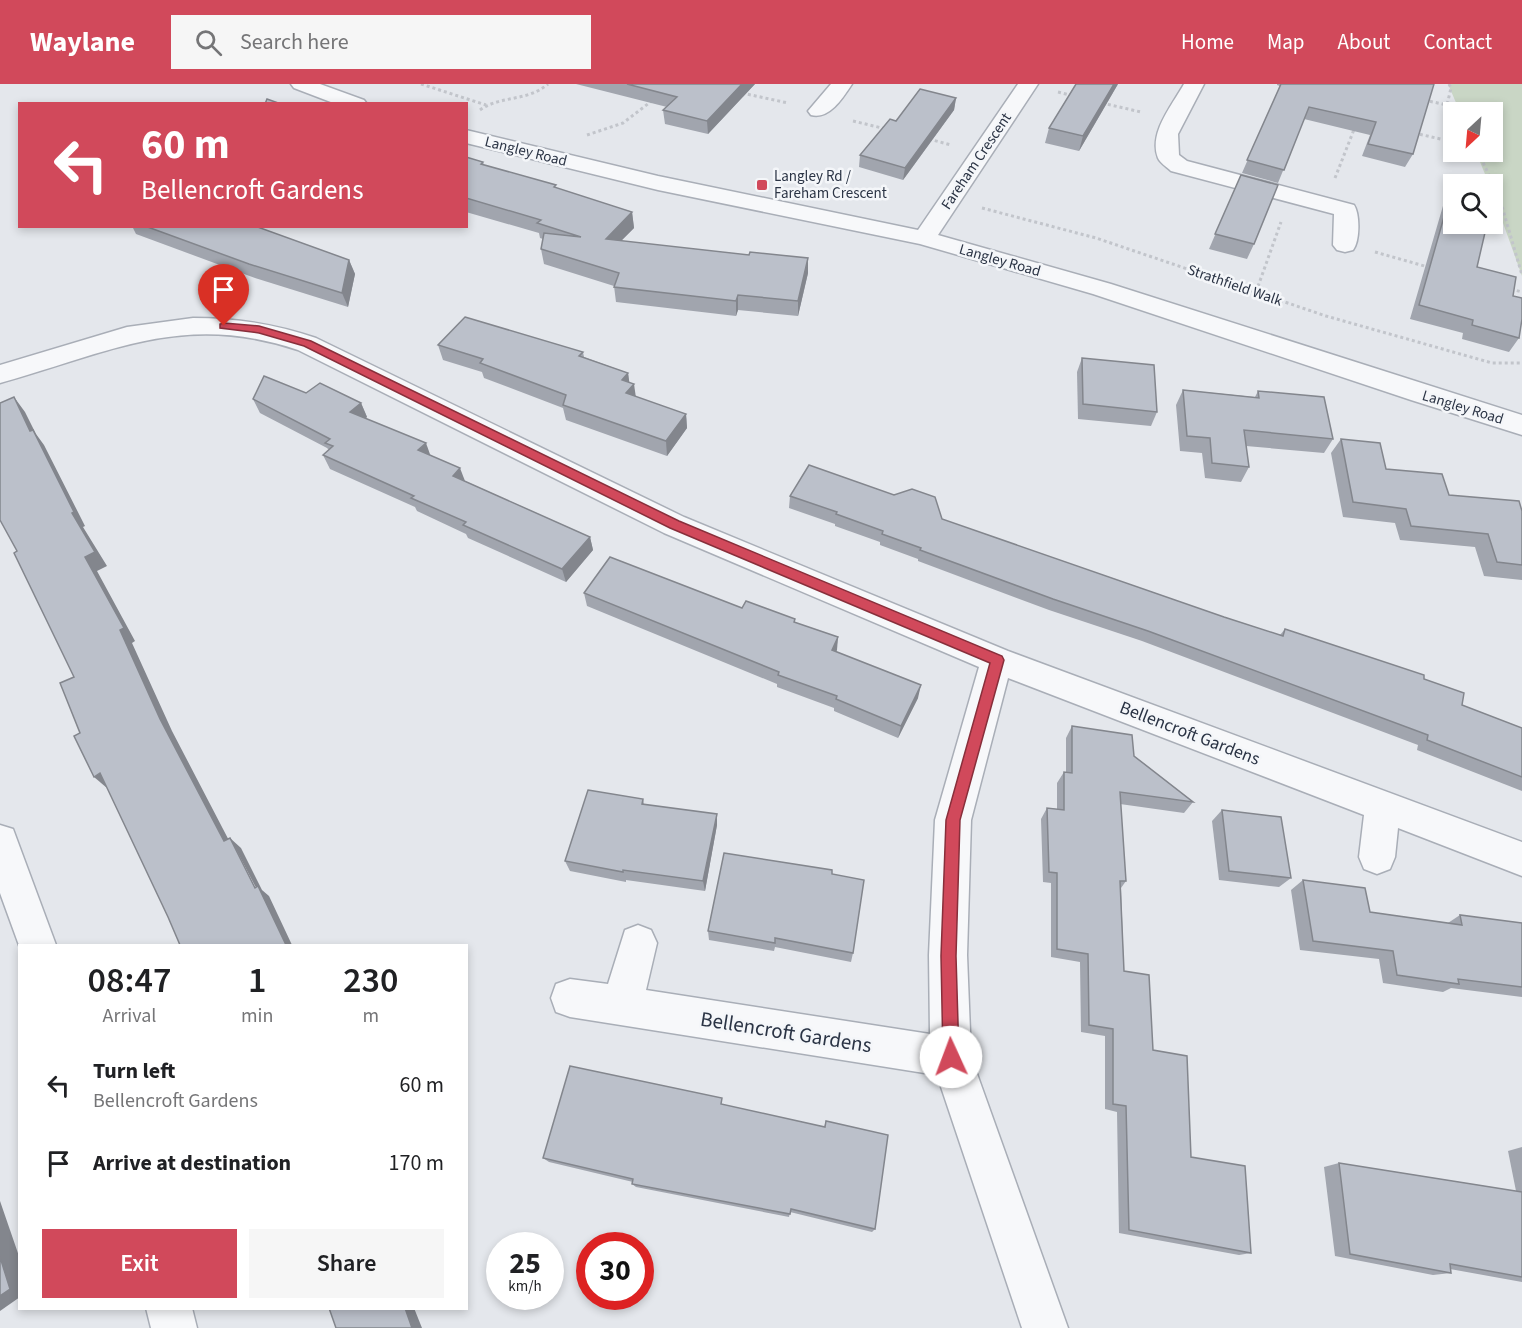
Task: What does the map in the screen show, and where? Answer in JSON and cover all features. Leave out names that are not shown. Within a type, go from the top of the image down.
[{"type":"street","points":[[302,84],[352,102]]},
{"type":"street","points":[[818,111],[842,84]]},
{"type":"street","name":"Fareham Crescent","points":[[924,238],[1028,84]]},
{"type":"street","points":[[1194,84],[1167,134],[1168,157],[1179,166],[1346,210],[1345,245]]},
{"type":"street","name":"Langley Road","points":[[470,126],[543,156],[658,183],[924,238],[1102,290],[1522,425]]},
{"type":"street","name":"Bellencroft Gardens","points":[[0,375],[141,331],[180,326],[224,326],[259,330],[308,344],[674,525],[997,660],[1522,859]]},
{"type":"street","points":[[997,660],[953,820],[948,956],[951,1057],[1045,1328]]},
{"type":"street","points":[[1377,857],[1383,806]]},
{"type":"street","points":[[0,841],[37,944]]},
{"type":"street","points":[[622,1007],[638,943]]},
{"type":"street","name":"Bellencroft Gardens","points":[[570,998],[951,1057]]},
{"type":"street","points":[[170,1310],[174,1328]]},
{"type":"path","points":[[421,84],[487,105],[537,93],[548,84]]},
{"type":"path","points":[[1028,84],[1084,98]]},
{"type":"path","points":[[1448,102],[1451,88],[1449,84]]},
{"type":"path","points":[[543,156],[559,141],[614,129],[640,113],[654,99]]},
{"type":"path","points":[[1424,100],[1443,104]]},
{"type":"path","points":[[1095,101],[1174,120]]},
{"type":"path","points":[[470,126],[487,105]]},
{"type":"path","points":[[1324,205],[1357,120]]},
{"type":"path","points":[[1411,133],[1443,140]]},
{"type":"path","points":[[1484,162],[1493,179],[1511,246],[1522,275]]},
{"type":"path","points":[[1256,292],[1291,196]]},
{"type":"path","name":"Strathfield Walk","points":[[949,200],[1095,238],[1326,316],[1492,363],[1522,363]]},
{"type":"path","points":[[1345,245],[1435,268]]},
{"type":"path","points":[[1500,286],[1522,292]]},
{"type":"green space","points":[[1448,84],[1522,84],[1522,276],[1503,223],[1503,174],[1485,174],[1480,162],[1503,162],[1503,102],[1456,102]]},
{"type":"building","points":[[627,84],[742,84],[707,121],[663,110],[677,97]]},
{"type":"building","points":[[1076,84],[1114,84],[1083,136],[1049,128]]},
{"type":"building","points":[[1281,84],[1434,84],[1413,154],[1368,144],[1376,122],[1309,107],[1284,170],[1247,160]]},
{"type":"building","points":[[920,89],[956,98],[905,168],[860,155],[890,119],[896,121]]},
{"type":"building","points":[[468,158],[483,162],[481,164],[556,185],[554,187],[632,212],[606,239],[749,255],[750,252],[808,258],[798,301],[738,295],[736,301],[614,287],[619,273],[541,249],[544,233],[581,237],[537,223],[541,220],[468,199]]},
{"type":"building","points":[[1241,175],[1278,185],[1254,244],[1215,234]]},
{"type":"building","points":[[1443,220],[1443,234],[1485,234],[1477,267],[1516,277],[1513,296],[1522,298],[1519,338],[1472,325],[1473,320],[1419,305]]},
{"type":"building","points":[[150,228],[261,228],[349,260],[342,293],[249,264]]},
{"type":"building","points":[[465,317],[583,352],[579,356],[628,373],[622,380],[634,384],[626,393],[686,414],[666,441],[563,405],[566,395],[480,363],[483,359],[438,345]]},
{"type":"building","points":[[1082,358],[1154,365],[1157,412],[1083,404]]},
{"type":"building","points":[[264,376],[306,393],[320,383],[361,403],[350,412],[426,443],[418,450],[460,468],[453,476],[590,537],[562,569],[463,525],[466,522],[323,455],[333,446],[325,443],[330,439],[253,399]]},
{"type":"building","points":[[1183,390],[1259,398],[1258,391],[1324,397],[1333,439],[1244,430],[1249,467],[1212,463],[1210,438],[1187,436]]},
{"type":"building","points":[[14,397],[30,431],[33,430],[74,512],[72,513],[95,552],[85,557],[124,628],[120,630],[160,719],[224,841],[230,838],[255,888],[258,886],[286,944],[180,944],[100,773],[94,777],[74,736],[80,733],[60,683],[74,677],[14,553],[17,551],[0,520],[0,403]]},
{"type":"building","points":[[1341,439],[1380,443],[1386,469],[1442,474],[1449,495],[1519,501],[1522,511],[1522,565],[1497,562],[1488,534],[1411,526],[1406,509],[1353,502]]},
{"type":"building","points":[[809,465],[894,495],[912,489],[935,497],[942,519],[1224,617],[1283,636],[1285,629],[1424,675],[1424,679],[1464,693],[1462,705],[1522,728],[1522,777],[1427,740],[1428,735],[1148,631],[920,550],[921,548],[882,534],[883,531],[790,496]]},
{"type":"building","points":[[610,557],[742,608],[746,601],[795,619],[794,622],[838,637],[832,650],[921,685],[901,726],[836,699],[837,696],[778,675],[779,672],[584,593]]},
{"type":"building","points":[[1072,726],[1132,735],[1134,756],[1193,802],[1120,792],[1126,881],[1120,881],[1124,971],[1149,975],[1153,1050],[1187,1056],[1191,1157],[1245,1166],[1251,1253],[1129,1230],[1126,1106],[1113,1104],[1113,1029],[1089,1025],[1088,954],[1057,949],[1057,873],[1049,872],[1047,808],[1064,810],[1064,772],[1072,773]]},
{"type":"building","points":[[588,790],[643,799],[642,804],[717,814],[703,881],[623,870],[623,872],[565,861]]},
{"type":"building","points":[[1222,810],[1281,817],[1291,878],[1229,871]]},
{"type":"building","points":[[724,853],[832,870],[832,874],[864,880],[853,953],[775,938],[775,943],[708,931]]},
{"type":"building","points":[[1303,880],[1365,888],[1370,912],[1462,925],[1460,915],[1522,923],[1522,987],[1458,979],[1459,984],[1397,975],[1393,951],[1313,941]]},
{"type":"building","points":[[570,1066],[722,1098],[721,1104],[825,1127],[826,1121],[888,1135],[875,1229],[791,1209],[790,1214],[632,1184],[633,1179],[543,1158]]},
{"type":"building","points":[[1339,1163],[1522,1192],[1522,1277],[1450,1264],[1451,1273],[1350,1254]]},
{"type":"building","points":[[0,1257],[10,1289],[0,1296]]},
{"type":"building","points":[[330,1310],[406,1310],[412,1328],[336,1328]]},
{"type":"place","name":"Langley Rd / Fareham Crescent","points":[[762,185]]},
{"type":"route","points":[[224,326],[259,330],[308,344],[674,525],[997,660],[953,820],[948,956],[951,1057]]}]
